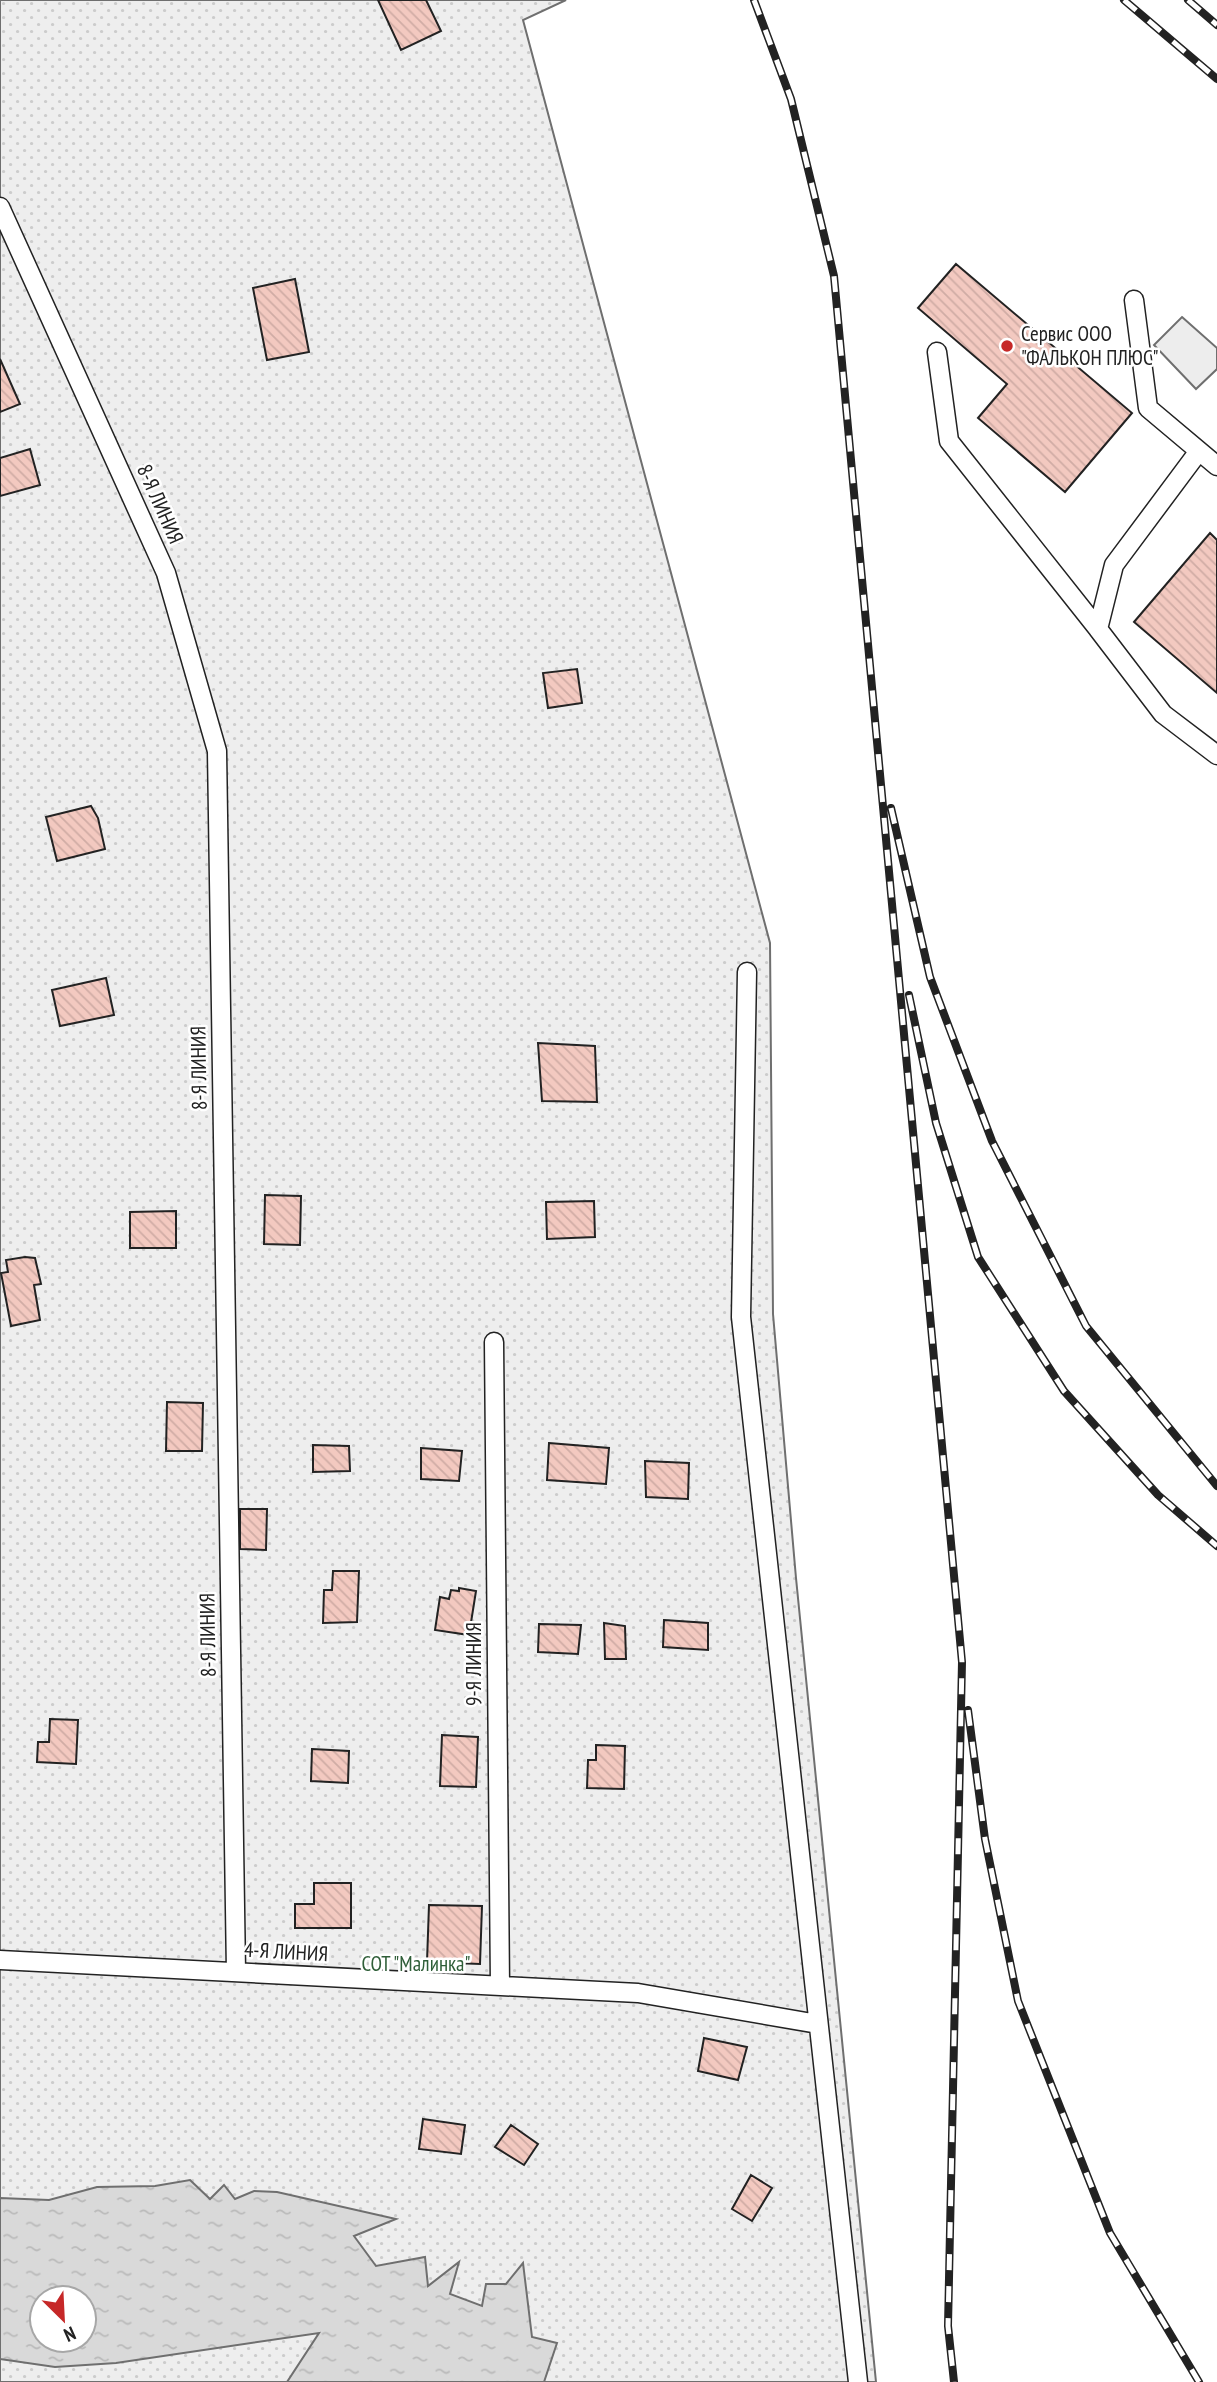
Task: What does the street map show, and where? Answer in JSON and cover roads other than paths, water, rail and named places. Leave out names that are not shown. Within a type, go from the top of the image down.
[{"type":"lane","name":"8-Я ЛИНИЯ","points":[[0,207],[166,573],[217,751],[236,1972]]},
{"type":"lane","points":[[1134,300],[1148,408],[1217,466]]},
{"type":"lane","points":[[937,352],[949,441],[1163,714],[1217,755]]},
{"type":"lane","points":[[1098,629],[1114,565],[1199,451]]},
{"type":"lane","points":[[747,972],[741,1318],[858,2382]]},
{"type":"lane","name":"9-Я ЛИНИЯ","points":[[494,1342],[500,1986]]},
{"type":"lane","name":"4-Я ЛИНИЯ","points":[[0,1960],[638,1993],[818,2024]]},
{"type":"water","points":[[190,2180],[210,2199],[224,2185],[235,2199],[254,2191],[277,2192],[396,2219],[354,2236],[376,2266],[425,2257],[428,2286],[459,2262],[450,2294],[482,2306],[486,2284],[506,2284],[523,2263],[532,2337],[557,2343],[544,2382],[287,2382],[319,2333],[116,2363],[55,2367],[0,2359],[0,2198],[49,2200],[97,2187],[155,2186]]},
{"type":"railway","points":[[754,0],[791,99],[834,276],[962,1662],[948,2326],[954,2382]]},
{"type":"railway","points":[[1124,0],[1217,79]]},
{"type":"railway","points":[[1188,0],[1217,25]]},
{"type":"railway","points":[[891,808],[930,977],[992,1141],[1086,1326],[1217,1486]]},
{"type":"railway","points":[[909,995],[936,1123],[978,1257],[1064,1391],[1158,1495],[1217,1546]]},
{"type":"railway","points":[[968,1710],[985,1839],[1018,2001],[1110,2233],[1199,2382]]},
{"type":"place","name":"Сервис ООО \"ФАЛЬКОН ПЛЮС\"","points":[[1007,346]]},
{"type":"park label","name":"СОТ \"Малинка\"","points":[[416,1964]]}]
